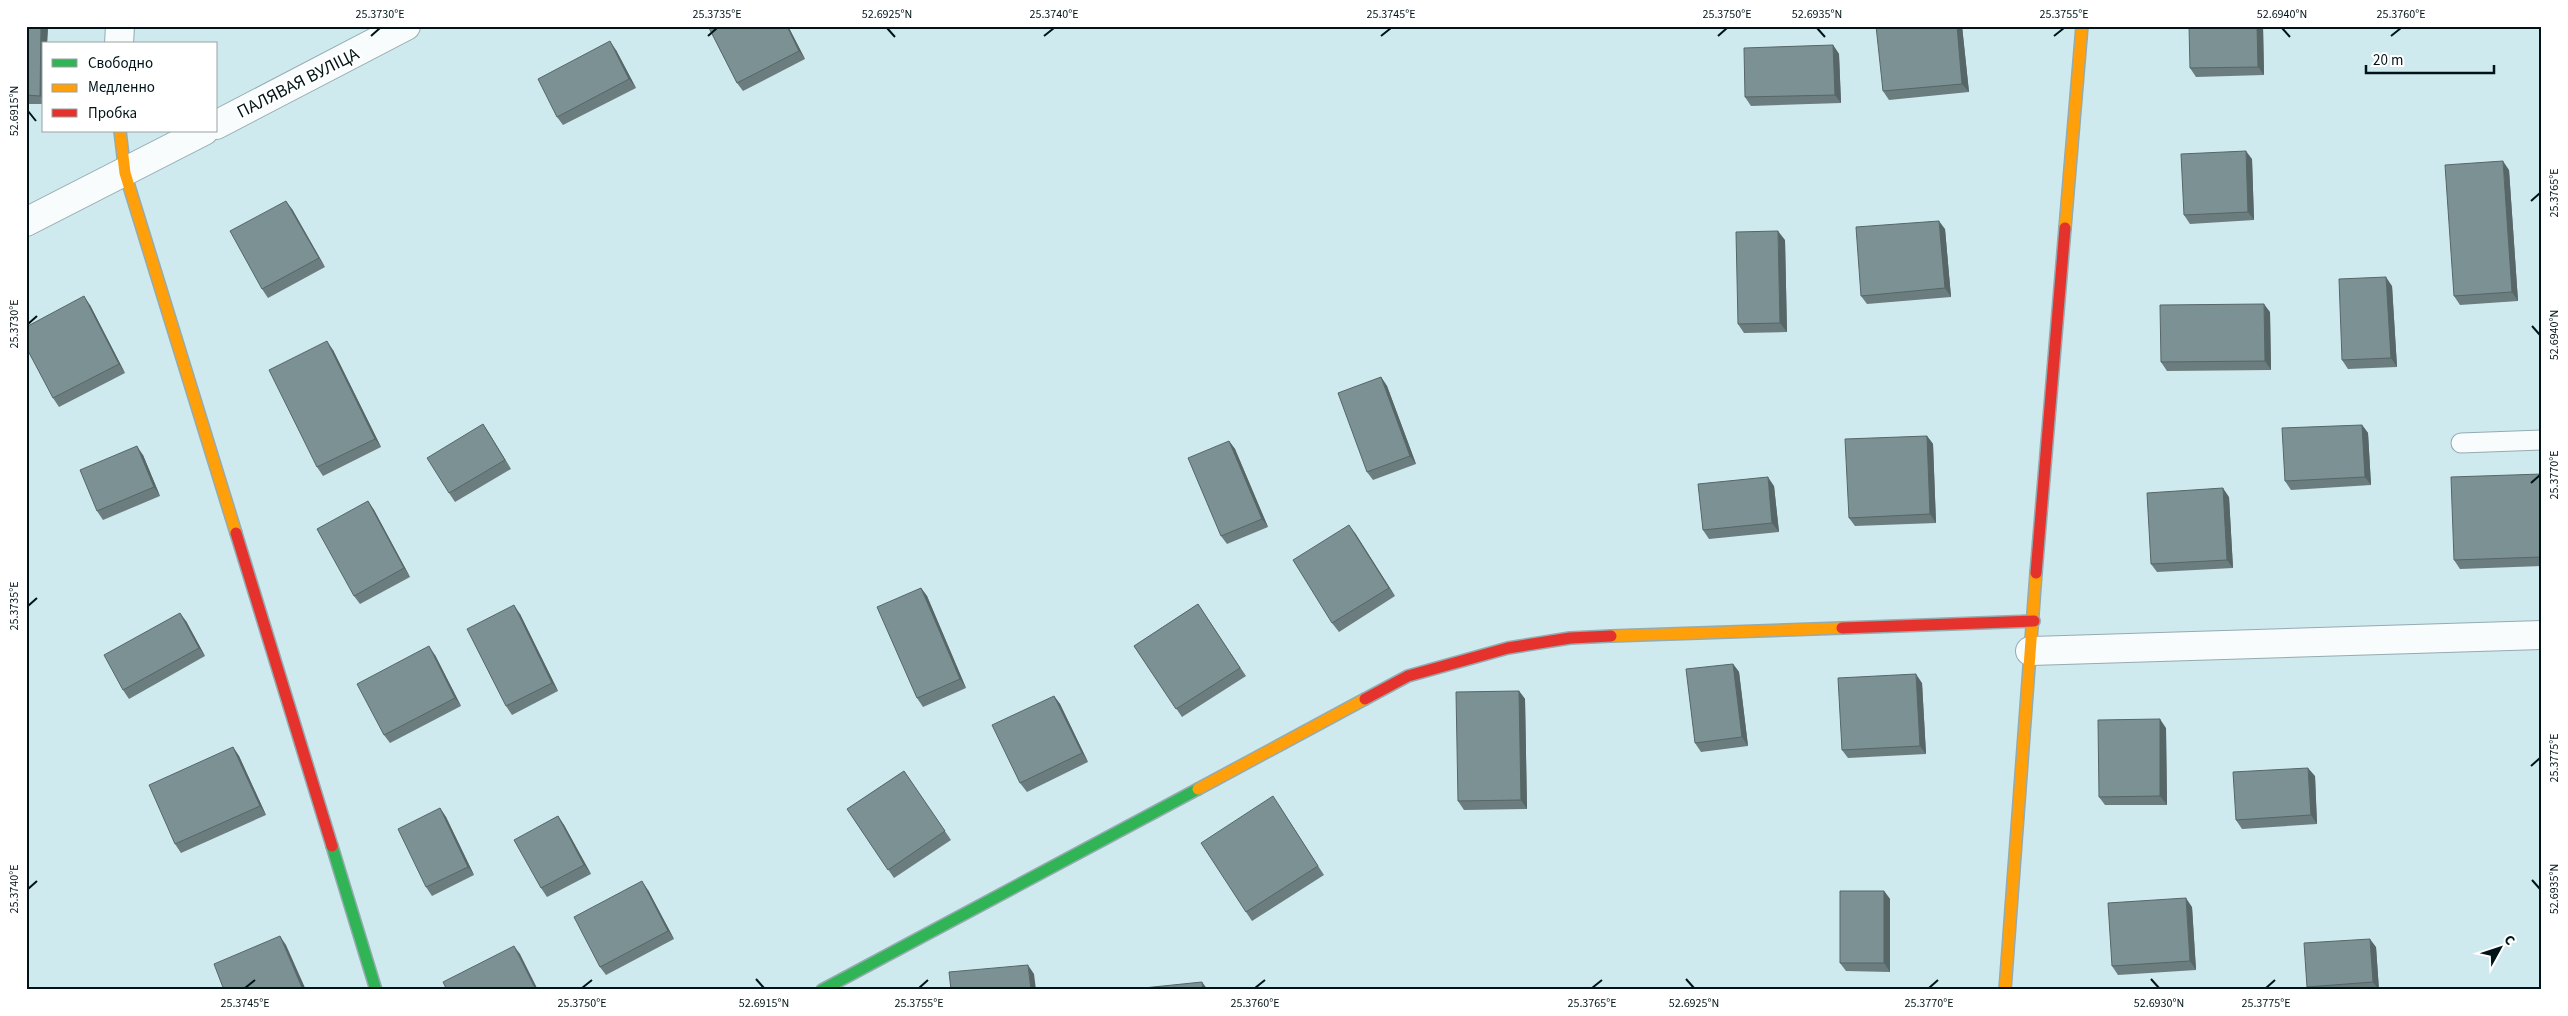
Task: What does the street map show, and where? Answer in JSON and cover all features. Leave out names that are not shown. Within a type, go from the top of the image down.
[{"type":"street","points":[[118,42],[120,26]]},
{"type":"street","name":"ПАЛЯВАЯ ВУЛІЦА","points":[[218,124],[406,26]]},
{"type":"street","points":[[2005,990],[2030,651],[2082,26]]},
{"type":"street","points":[[120,132],[125,173],[376,990]]},
{"type":"street","points":[[26,222],[202,132]]},
{"type":"street","points":[[822,990],[1408,676],[1508,648],[1570,638],[2034,621]]},
{"type":"street","points":[[2030,651],[2542,635]]},
{"type":"lane","points":[[2461,443],[2542,440]]},
{"type":"building","points":[[26,26],[41,26],[40,96],[26,95]]},
{"type":"building","points":[[708,26],[787,26],[799,51],[737,83]]},
{"type":"building","points":[[1876,26],[1957,26],[1962,84],[1883,91]]},
{"type":"building","points":[[2189,26],[2257,26],[2258,67],[2190,68]]},
{"type":"building","points":[[610,41],[629,79],[557,117],[538,79]]},
{"type":"building","points":[[1833,45],[1835,95],[1745,97],[1744,48]]},
{"type":"building","points":[[2246,151],[2248,212],[2184,215],[2181,154]]},
{"type":"building","points":[[2503,161],[2512,292],[2454,296],[2445,165]]},
{"type":"building","points":[[286,201],[319,258],[262,289],[230,231]]},
{"type":"building","points":[[1939,221],[1945,288],[1861,296],[1856,227]]},
{"type":"building","points":[[1778,231],[1780,323],[1738,324],[1736,232]]},
{"type":"building","points":[[2386,277],[2391,358],[2342,360],[2339,279]]},
{"type":"building","points":[[84,296],[119,364],[53,398],[26,347],[26,327]]},
{"type":"building","points":[[2264,304],[2265,361],[2161,362],[2160,305]]},
{"type":"building","points":[[327,341],[375,439],[317,467],[269,370]]},
{"type":"building","points":[[1381,377],[1410,456],[1367,472],[1338,393]]},
{"type":"building","points":[[483,424],[505,460],[449,493],[427,458]]},
{"type":"building","points":[[2362,425],[2365,477],[2285,481],[2282,428]]},
{"type":"building","points":[[1927,436],[1930,514],[1849,518],[1845,439]]},
{"type":"building","points":[[1229,441],[1262,519],[1221,536],[1188,458]]},
{"type":"building","points":[[137,446],[154,487],[97,511],[80,470]]},
{"type":"building","points":[[2542,474],[2542,557],[2454,560],[2451,477]]},
{"type":"building","points":[[1768,477],[1772,523],[1703,530],[1698,484]]},
{"type":"building","points":[[2223,488],[2227,560],[2151,564],[2147,493]]},
{"type":"building","points":[[368,501],[404,568],[354,596],[317,529]]},
{"type":"building","points":[[1349,525],[1389,588],[1332,623],[1293,560]]},
{"type":"building","points":[[921,588],[960,679],[917,698],[877,607]]},
{"type":"building","points":[[1198,604],[1240,668],[1176,709],[1134,646]]},
{"type":"building","points":[[514,605],[552,683],[506,706],[467,629]]},
{"type":"building","points":[[180,613],[199,648],[123,690],[104,655]]},
{"type":"building","points":[[429,646],[455,698],[384,735],[357,684]]},
{"type":"building","points":[[1733,664],[1742,737],[1695,743],[1686,669]]},
{"type":"building","points":[[1916,674],[1920,746],[1842,750],[1838,678]]},
{"type":"building","points":[[1519,691],[1521,800],[1458,801],[1456,692]]},
{"type":"building","points":[[1054,696],[1082,753],[1020,783],[992,725]]},
{"type":"building","points":[[2160,719],[2160,796],[2099,797],[2098,720]]},
{"type":"building","points":[[233,747],[260,806],[175,844],[149,785]]},
{"type":"building","points":[[2308,768],[2311,815],[2236,820],[2233,772]]},
{"type":"building","points":[[904,771],[945,831],[888,870],[847,809]]},
{"type":"building","points":[[1273,796],[1318,866],[1246,912],[1201,843]]},
{"type":"building","points":[[440,808],[468,867],[426,887],[398,829]]},
{"type":"building","points":[[558,816],[584,865],[541,888],[514,840]]},
{"type":"building","points":[[642,881],[668,931],[600,967],[574,917]]},
{"type":"building","points":[[1840,891],[1884,891],[1884,963],[1840,963]]},
{"type":"building","points":[[2186,898],[2190,961],[2112,966],[2108,903]]},
{"type":"building","points":[[280,936],[303,990],[224,990],[214,964]]},
{"type":"building","points":[[2370,939],[2373,982],[2307,987],[2304,943]]},
{"type":"building","points":[[514,946],[536,990],[447,990],[443,982]]},
{"type":"building","points":[[1028,965],[1031,990],[951,990],[949,972]]},
{"type":"building","points":[[1202,982],[1203,990],[1124,990]]},
{"type":"traffic: fast","points":[[822,990],[1198,789]]},
{"type":"traffic: fast","points":[[332,846],[376,990]]},
{"type":"traffic: slow","points":[[2065,228],[2082,26]]},
{"type":"traffic: slow","points":[[120,132],[125,173],[236,533]]},
{"type":"traffic: slow","points":[[2005,990],[2036,573]]},
{"type":"traffic: slow","points":[[1611,636],[1842,628]]},
{"type":"traffic: slow","points":[[1198,789],[1365,699]]},
{"type":"traffic: jam","points":[[2036,573],[2065,228]]},
{"type":"traffic: jam","points":[[236,533],[332,846]]},
{"type":"traffic: jam","points":[[1842,628],[2034,621]]},
{"type":"traffic: jam","points":[[1365,699],[1408,676],[1508,648],[1570,638],[1611,636]]}]
